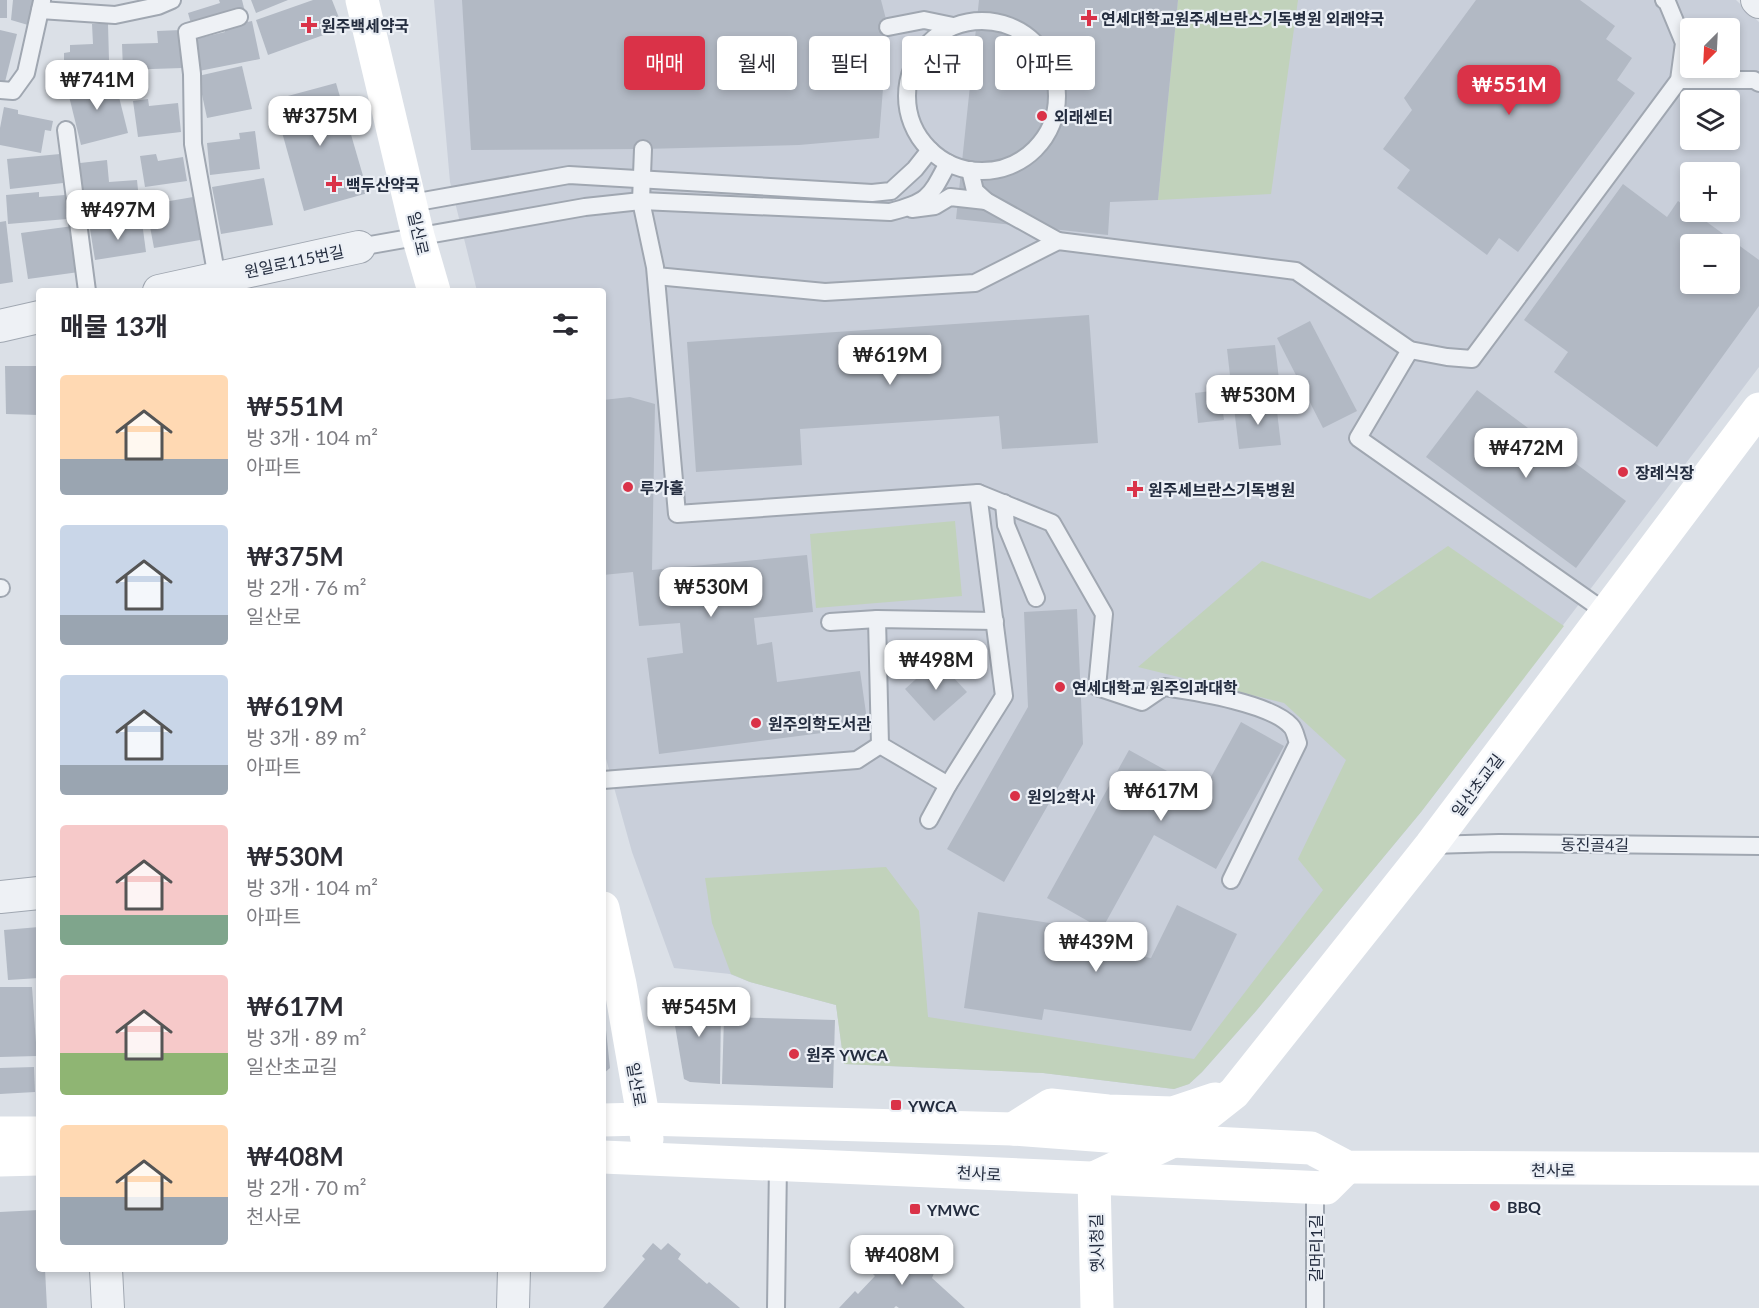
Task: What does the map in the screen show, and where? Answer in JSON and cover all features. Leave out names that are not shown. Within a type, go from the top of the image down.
[{"type":"street","name":"일산로","points":[[362,0],[418,236],[433,288]]},
{"type":"street","name":"원일로115번길","points":[[172,288],[359,247]]},
{"type":"street","points":[[0,326],[36,318]]},
{"type":"street","name":"일산초교길","points":[[1173,1142],[1234,1093],[1431,845],[1759,409]]},
{"type":"street","points":[[0,897],[36,892]]},
{"type":"street","name":"일산로","points":[[606,921],[620,984],[650,1159]]},
{"type":"street","points":[[1013,1130],[1051,1105],[1108,1111],[1173,1113],[1234,1093]]},
{"type":"street","name":"천사로","points":[[606,1120],[643,1119],[1013,1130],[1173,1142],[1311,1148],[1347,1167],[1759,1169]]},
{"type":"street","points":[[0,1133],[36,1132]]},
{"type":"street","points":[[1094,1178],[1173,1142]]},
{"type":"street","name":"천사로","points":[[606,1156],[1326,1188],[1347,1167]]},
{"type":"street","points":[[0,1160],[36,1159]]},
{"type":"street","name":"옛시청길","points":[[1094,1178],[1097,1308]]},
{"type":"street","points":[[106,1272],[108,1308]]},
{"type":"street","points":[[513,1308],[514,1272]]},
{"type":"lane","points":[[0,90],[13,92],[26,73],[41,5],[114,15],[158,6],[172,0]]},
{"type":"lane","points":[[970,170],[975,191],[987,201],[1058,241],[1296,271],[1410,350],[1472,359],[1679,80],[1684,43],[1667,2],[1664,0]]},
{"type":"lane","points":[[217,278],[193,144],[192,74],[188,32],[239,18]]},
{"type":"lane","points":[[916,36],[907,30],[888,27],[924,20],[954,26]]},
{"type":"lane","points":[[907,90],[908,109],[915,131],[930,150],[948,163],[970,170],[996,170],[1020,161],[1040,145],[1053,123],[1059,98],[1055,72],[1042,49],[1023,32],[1000,22],[974,20],[954,26],[936,36]]},
{"type":"lane","points":[[1679,80],[1754,80],[1759,82]]},
{"type":"lane","points":[[66,130],[87,288]]},
{"type":"lane","points":[[643,149],[641,201],[656,276],[677,514],[978,493],[1052,523],[1104,614],[1097,687],[1142,702],[1164,687],[1204,693],[1270,711],[1292,727],[1298,743],[1231,880]]},
{"type":"lane","points":[[412,203],[569,175],[872,194],[891,191],[915,169],[930,150]]},
{"type":"lane","points":[[890,212],[916,205],[932,192],[948,163]]},
{"type":"lane","points":[[359,247],[585,207],[641,201],[890,212],[935,206],[950,197],[987,201]]},
{"type":"lane","points":[[656,276],[825,292],[975,283],[1058,241]]},
{"type":"lane","points":[[1410,350],[1358,438],[1607,613]]},
{"type":"lane","points":[[929,820],[948,784],[1005,696],[978,493]]},
{"type":"lane","points":[[1004,503],[1006,525],[1036,598]]},
{"type":"lane","points":[[830,622],[877,619],[995,621]]},
{"type":"lane","points":[[877,619],[880,745]]},
{"type":"lane","points":[[880,745],[948,784]]},
{"type":"lane","points":[[606,780],[857,760],[880,745]]},
{"type":"lane","name":"동진골4길","points":[[1431,845],[1499,843],[1759,846]]},
{"type":"lane","points":[[776,1308],[778,1164]]},
{"type":"lane","name":"갈머리1길","points":[[1315,1187],[1315,1308]]},
{"type":"shaded area","name":"원주세브란스기독병원","points":[[434,0],[1736,0],[1759,22],[1759,367],[1421,812],[1256,1011],[1202,1072],[1189,1084],[1174,1089],[1043,1073],[844,1064],[836,1005],[750,982],[730,974],[674,968],[632,852],[606,759],[606,288],[476,288],[450,182]]},
{"type":"green space","points":[[1178,0],[1298,0],[1271,194],[1158,200]]},
{"type":"green space","points":[[955,521],[962,596],[816,608],[810,534]]},
{"type":"green space","points":[[1448,546],[1564,626],[1421,812],[1256,1011],[1189,1084],[1174,1089],[1043,1073],[844,1064],[836,1005],[750,982],[731,974],[712,923],[705,878],[886,867],[919,911],[928,1017],[1194,1059],[1323,890],[1298,859],[1346,760],[1284,703],[1138,667],[1262,561],[1370,599]]},
{"type":"building","points":[[0,0],[7,0],[7,18],[0,18]]},
{"type":"building","points":[[13,0],[34,0],[28,25],[11,20]]},
{"type":"building","points":[[219,0],[242,0],[245,12],[192,27],[188,13],[220,3]]},
{"type":"building","points":[[251,0],[288,0],[256,13]]},
{"type":"building","points":[[313,0],[332,0],[343,28],[268,55],[256,20]]},
{"type":"building","points":[[462,0],[881,0],[888,27],[887,36],[809,36],[809,90],[883,90],[879,138],[799,145],[471,150]]},
{"type":"building","name":"외래센터","points":[[979,0],[1178,0],[1158,200],[1110,202],[1108,235],[956,219],[970,90],[983,90],[983,36],[975,36]]},
{"type":"building","points":[[1476,0],[1580,0],[1615,26],[1606,39],[1632,58],[1617,80],[1635,93],[1518,252],[1499,238],[1487,255],[1397,188],[1410,170],[1383,149],[1412,110],[1404,98]]},
{"type":"building","points":[[252,21],[260,59],[199,71],[195,39],[225,32],[224,27]]},
{"type":"building","points":[[92,24],[108,24],[109,60],[64,62],[64,53],[70,52],[70,45],[93,44]]},
{"type":"building","points":[[0,30],[17,34],[5,82],[0,80]]},
{"type":"building","points":[[181,30],[182,68],[123,70],[122,44],[158,43],[157,31]]},
{"type":"building","points":[[242,66],[252,109],[207,118],[198,76]]},
{"type":"building","points":[[114,77],[128,133],[81,145],[67,88]]},
{"type":"building","points":[[336,83],[368,193],[304,211],[273,100]]},
{"type":"building","points":[[148,99],[149,106],[178,103],[181,132],[138,137],[133,101]]},
{"type":"building","points":[[4,107],[18,110],[18,114],[53,121],[51,131],[45,130],[41,153],[0,145]]},
{"type":"building","points":[[255,131],[260,169],[210,175],[207,143],[240,139],[239,133]]},
{"type":"building","points":[[60,154],[63,183],[10,189],[7,159]]},
{"type":"building","points":[[156,154],[158,161],[183,157],[187,181],[145,187],[140,156]]},
{"type":"building","points":[[107,160],[109,182],[137,180],[141,220],[102,223],[99,196],[83,197],[80,163]]},
{"type":"building","points":[[264,178],[273,225],[221,234],[212,187]]},
{"type":"building","points":[[1623,184],[1667,217],[1678,201],[1680,202],[1680,222],[1707,222],[1723,234],[1680,234],[1680,294],[1740,294],[1740,246],[1759,260],[1759,306],[1657,447],[1554,372],[1568,352],[1524,320]]},
{"type":"building","points":[[39,192],[39,197],[65,195],[67,219],[8,224],[6,195]]},
{"type":"building","points":[[199,196],[206,239],[154,248],[146,205]]},
{"type":"building","points":[[6,221],[13,282],[0,284],[0,222]]},
{"type":"building","points":[[142,222],[146,252],[95,260],[90,229]]},
{"type":"building","points":[[73,226],[79,272],[28,279],[21,233]]},
{"type":"building","points":[[1089,315],[1098,443],[1002,449],[999,416],[800,429],[802,465],[696,472],[687,342]]},
{"type":"building","points":[[1310,321],[1357,411],[1323,428],[1277,338]]},
{"type":"building","points":[[1275,345],[1280,388],[1232,393],[1227,349]]},
{"type":"building","points":[[5,366],[36,366],[36,415],[6,414]]},
{"type":"building","points":[[1220,390],[1224,420],[1198,423],[1195,393]]},
{"type":"building","points":[[1477,390],[1626,501],[1576,568],[1426,457]]},
{"type":"building","points":[[630,397],[655,404],[652,570],[807,555],[813,612],[754,618],[757,645],[772,642],[777,682],[860,671],[868,727],[659,754],[647,658],[683,653],[680,623],[639,626],[633,572],[606,575],[606,400]]},
{"type":"building","points":[[1276,403],[1281,445],[1239,449],[1234,408]]},
{"type":"building","name":"원의2학사","points":[[1077,609],[1083,744],[1004,882],[947,849],[1028,707],[1024,612]]},
{"type":"building","points":[[937,660],[967,692],[934,721],[905,689]]},
{"type":"building","points":[[1241,722],[1284,746],[1216,869],[1154,835],[1102,929],[1047,898],[1129,750],[1187,782],[1180,795],[1196,804]]},
{"type":"building","points":[[1177,905],[1237,934],[1191,1031],[1044,1009],[1042,1020],[964,1008],[978,912],[1056,924],[1053,943],[1151,958]]},
{"type":"building","points":[[36,927],[36,978],[8,980],[4,930]]},
{"type":"building","points":[[0,987],[32,987],[36,1056],[0,1057]]},
{"type":"building","points":[[707,992],[721,1007],[720,1084],[690,1082],[684,1079],[671,1002]]},
{"type":"building","points":[[724,1017],[835,1020],[833,1088],[722,1084]]},
{"type":"building","points":[[606,1030],[610,1068],[606,1071]]},
{"type":"building","points":[[34,1067],[35,1092],[0,1094],[0,1068]]},
{"type":"building","points":[[36,1210],[36,1272],[45,1272],[47,1308],[0,1308],[0,1212]]},
{"type":"building","points":[[900,1242],[934,1273],[932,1278],[965,1308],[899,1308],[896,1306],[894,1308],[839,1308],[855,1291],[858,1294],[875,1276],[872,1273]]},
{"type":"building","points":[[653,1243],[661,1250],[668,1243],[681,1254],[678,1259],[740,1308],[603,1308],[645,1259],[642,1256]]},
{"type":"place","name":"연세대학교원주세브란스기독병원 외래약국","points":[[1089,18]]},
{"type":"place","name":"원주백세약국","points":[[309,25]]},
{"type":"place","name":"외래센터","points":[[1042,116]]},
{"type":"place","name":"백두산약국","points":[[334,184]]},
{"type":"place","name":"장례식장","points":[[1623,472]]},
{"type":"place","name":"루가홀","points":[[628,487]]},
{"type":"place","name":"원주세브란스기독병원","points":[[1135,489]]},
{"type":"place","name":"연세대학교 원주의과대학","points":[[1060,687]]},
{"type":"place","name":"원주의학도서관","points":[[756,723]]},
{"type":"place","name":"원의2학사","points":[[1015,796]]},
{"type":"place","name":"원주 YWCA","points":[[794,1054]]},
{"type":"place","name":"YWCA","points":[[896,1105]]},
{"type":"place","name":"BBQ","points":[[1495,1206]]},
{"type":"place","name":"YMWC","points":[[915,1209]]}]
